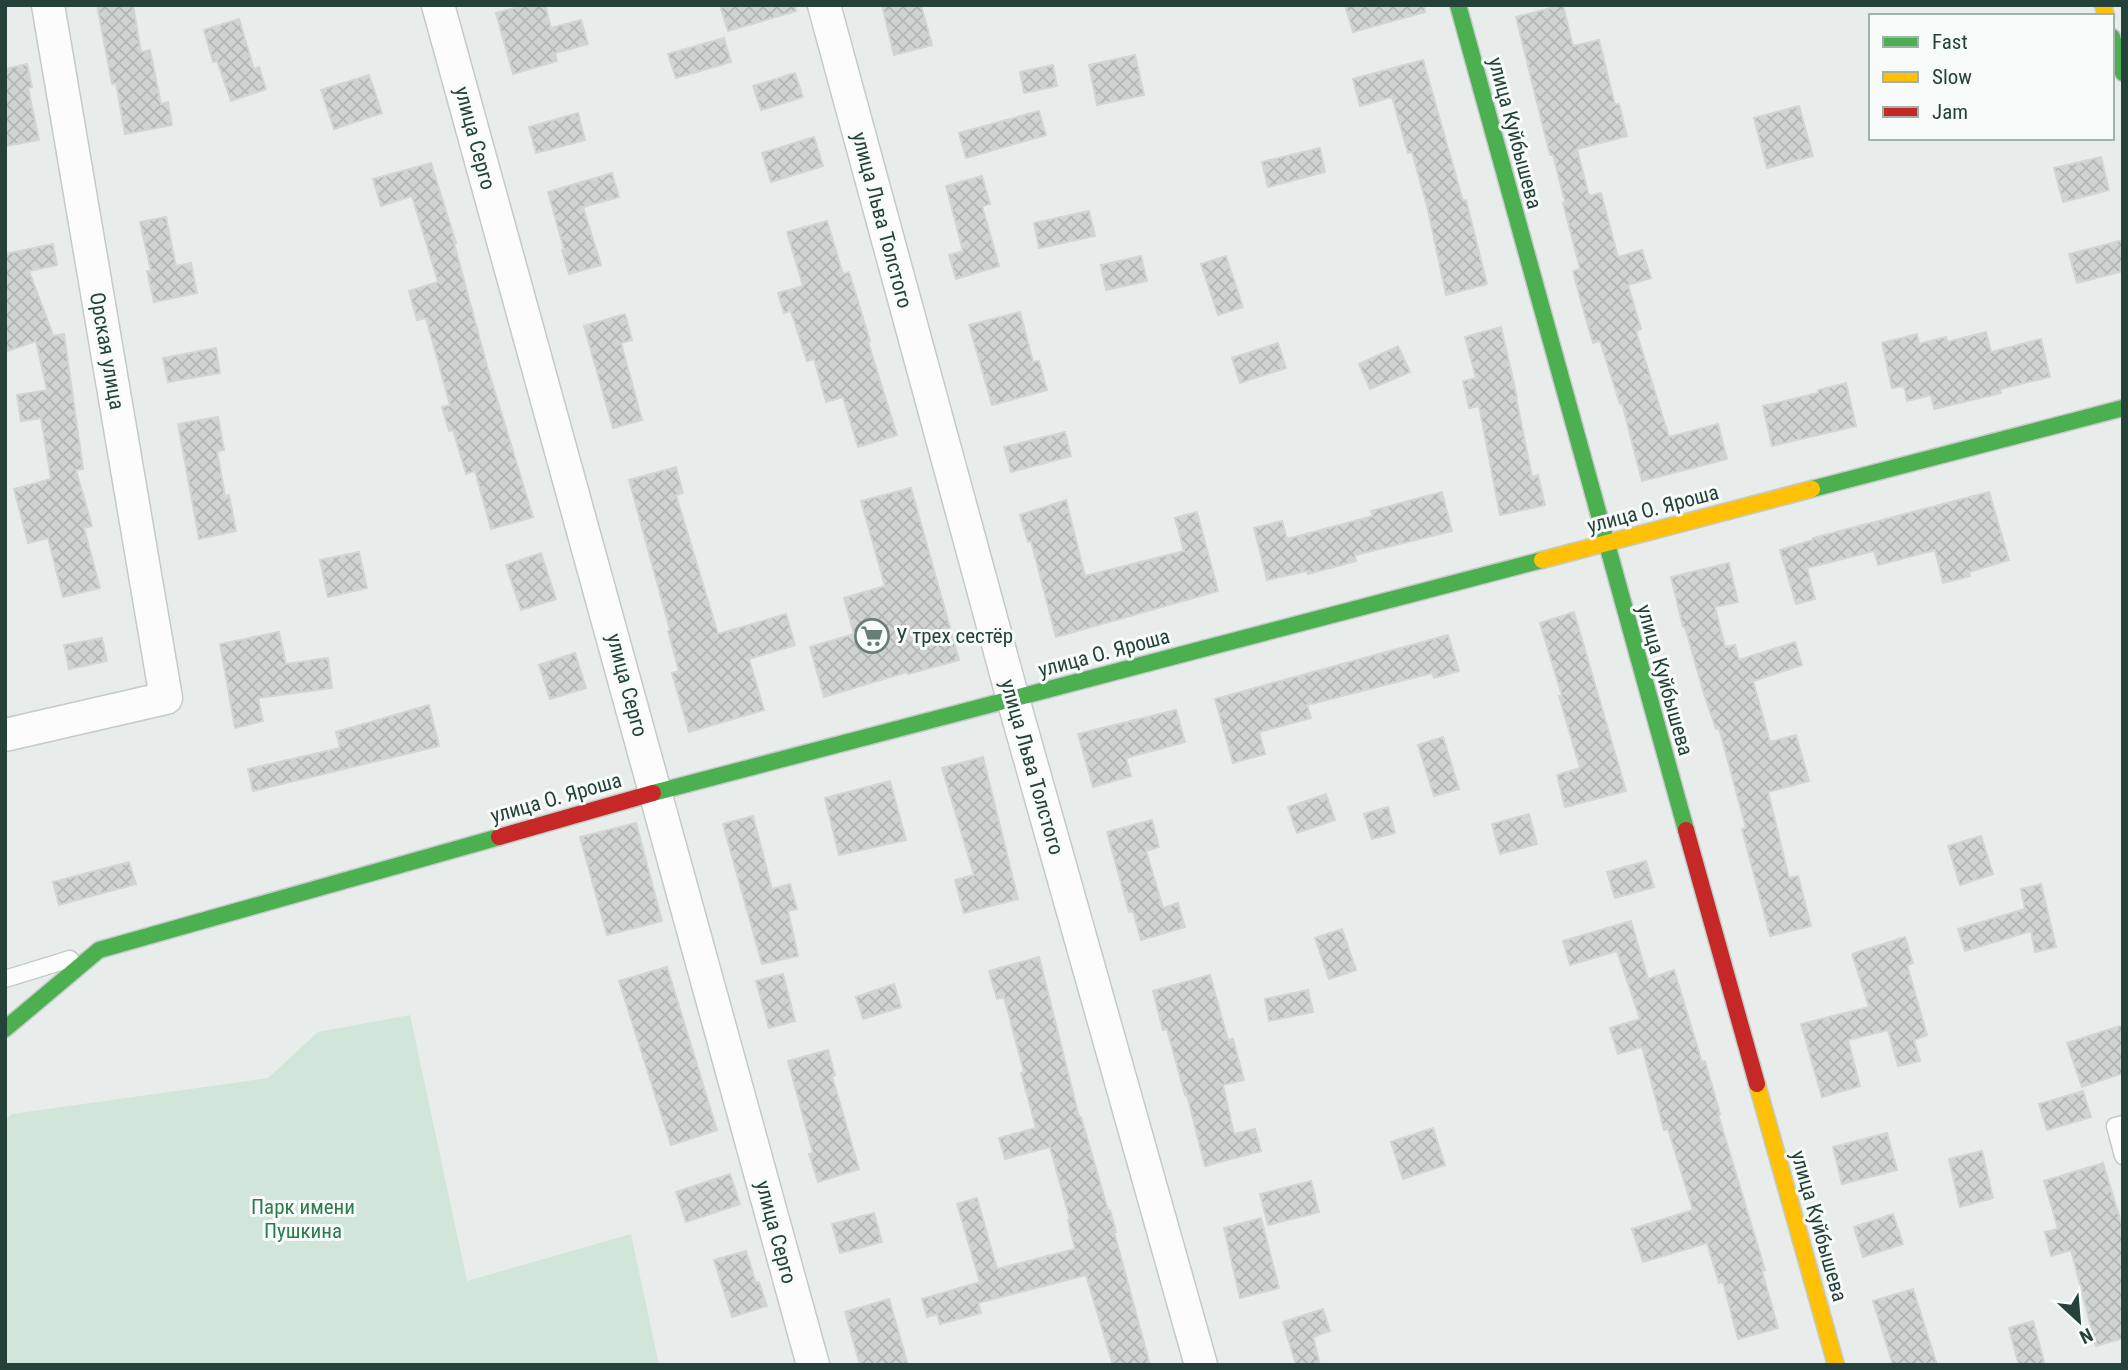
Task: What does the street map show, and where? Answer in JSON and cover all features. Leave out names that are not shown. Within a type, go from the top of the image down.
[{"type":"main road","name":"улица Куйбышева","points":[[1458,5],[1605,543],[1836,1365]]},
{"type":"main road","points":[[2114,44],[2123,74]]},
{"type":"main road","name":"улица О. Яроша","points":[[99,950],[656,792],[2123,408]]},
{"type":"main road","points":[[5,1029],[99,950]]},
{"type":"street","name":"Орская улица","points":[[5,735],[166,698],[48,5]]},
{"type":"street","name":"улица Серго","points":[[438,5],[813,1365]]},
{"type":"street","name":"улица Льва Толстого","points":[[824,5],[1013,699],[1200,1365]]},
{"type":"lane","points":[[5,979],[99,950]]},
{"type":"lane","points":[[2123,1124],[2115,1126],[2123,1156]]},
{"type":"green space","name":"Парк имени Пушкина","points":[[410,1015],[467,1281],[631,1234],[659,1365],[5,1365],[5,1120],[12,1114],[268,1078],[318,1032]]},
{"type":"building","points":[[97,5],[133,5],[141,52],[150,50],[161,104],[168,102],[172,125],[125,134]]},
{"type":"building","points":[[525,5],[545,5],[551,28],[581,20],[588,44],[555,53],[557,61],[513,74],[496,13]]},
{"type":"building","points":[[720,5],[795,5],[796,11],[728,31]]},
{"type":"building","points":[[882,5],[921,5],[932,45],[894,55]]},
{"type":"building","points":[[1345,5],[1424,5],[1425,12],[1353,32]]},
{"type":"building","points":[[1563,5],[1573,46],[1599,40],[1615,105],[1619,104],[1627,136],[1577,149],[1589,196],[1601,193],[1618,257],[1642,250],[1651,278],[1628,285],[1641,329],[1636,331],[1669,437],[1718,424],[1727,459],[1642,481],[1622,403],[1620,404],[1600,341],[1593,343],[1582,305],[1573,271],[1580,269],[1563,203],[1565,202],[1553,155],[1550,155],[1516,17]]},
{"type":"building","points":[[239,19],[254,69],[259,67],[266,89],[231,101],[217,61],[213,62],[204,30]]},
{"type":"building","points":[[724,38],[731,62],[676,78],[668,54]]},
{"type":"building","points":[[1135,55],[1144,95],[1097,105],[1089,65]]},
{"type":"building","points":[[1423,60],[1463,201],[1466,200],[1487,284],[1446,295],[1428,210],[1412,152],[1408,153],[1392,97],[1360,106],[1353,79]]},
{"type":"building","points":[[27,64],[32,87],[28,88],[39,140],[5,146],[5,69]]},
{"type":"building","points":[[1053,65],[1057,86],[1024,93],[1020,72]]},
{"type":"building","points":[[795,73],[803,97],[761,110],[753,86]]},
{"type":"building","points":[[369,75],[382,113],[334,129],[321,90]]},
{"type":"building","points":[[1799,106],[1813,156],[1767,168],[1754,118]]},
{"type":"building","points":[[1039,111],[1046,135],[966,158],[959,133]]},
{"type":"building","points":[[578,113],[585,140],[536,153],[529,127]]},
{"type":"building","points":[[814,137],[823,166],[771,182],[762,153]]},
{"type":"building","points":[[1320,148],[1325,172],[1268,187],[1262,162]]},
{"type":"building","points":[[2101,157],[2109,190],[2063,202],[2054,168]]},
{"type":"building","points":[[431,163],[456,243],[487,366],[533,517],[491,529],[475,471],[466,474],[453,430],[449,431],[442,407],[450,405],[426,318],[417,320],[409,291],[438,282],[412,196],[381,206],[373,179]]},
{"type":"building","points":[[612,173],[619,197],[583,207],[601,265],[569,274],[548,192]]},
{"type":"building","points":[[982,176],[990,204],[982,206],[999,266],[956,279],[949,255],[963,251],[946,186]]},
{"type":"building","points":[[1089,211],[1095,236],[1039,248],[1034,223]]},
{"type":"building","points":[[166,217],[176,266],[191,263],[197,293],[154,302],[147,271],[151,271],[140,222]]},
{"type":"building","points":[[827,221],[843,274],[849,272],[897,435],[858,447],[843,397],[826,402],[814,359],[807,361],[791,311],[784,313],[778,293],[803,286],[787,232]]},
{"type":"building","points":[[2123,240],[2123,271],[2077,283],[2069,254]]},
{"type":"building","points":[[53,244],[57,265],[29,271],[53,335],[47,337],[64,334],[83,469],[76,470],[92,526],[84,528],[100,588],[63,597],[48,538],[28,543],[14,489],[51,479],[41,418],[21,421],[17,395],[47,390],[36,341],[5,352],[5,254]]},
{"type":"building","points":[[1141,256],[1147,281],[1106,290],[1101,265]]},
{"type":"building","points":[[1226,256],[1243,307],[1218,315],[1201,264]]},
{"type":"building","points":[[1020,312],[1033,362],[1039,361],[1047,390],[992,405],[969,325]]},
{"type":"building","points":[[625,314],[632,340],[621,343],[642,420],[613,428],[584,326]]},
{"type":"building","points":[[1501,327],[1532,477],[1538,475],[1545,505],[1500,515],[1479,406],[1469,408],[1463,381],[1476,378],[1465,337]]},
{"type":"building","points":[[1986,332],[1991,352],[2041,339],[2050,377],[2000,389],[2001,393],[1934,409],[1931,395],[1907,401],[1904,386],[1892,388],[1882,343],[1917,334],[1919,344],[1946,337],[1947,342]]},
{"type":"building","points":[[1278,343],[1286,368],[1240,383],[1232,358]]},
{"type":"building","points":[[1398,346],[1410,372],[1370,389],[1359,364]]},
{"type":"building","points":[[216,348],[220,373],[168,382],[163,358]]},
{"type":"building","points":[[1846,383],[1856,426],[1772,446],[1763,406],[1818,393],[1818,390]]},
{"type":"building","points":[[218,417],[224,450],[217,451],[225,496],[229,495],[236,531],[199,539],[178,424]]},
{"type":"building","points":[[1065,432],[1071,456],[1011,472],[1004,447]]},
{"type":"building","points":[[676,467],[683,493],[676,495],[718,634],[786,614],[795,645],[749,659],[764,710],[689,732],[672,673],[679,671],[668,631],[670,630],[629,480]]},
{"type":"building","points":[[911,488],[959,660],[908,674],[907,672],[824,697],[810,647],[854,634],[844,598],[885,586],[861,501]]},
{"type":"building","points":[[1442,492],[1452,531],[1355,555],[1356,561],[1308,574],[1307,571],[1267,580],[1254,528],[1282,521],[1287,539],[1373,516],[1371,511]]},
{"type":"building","points":[[1989,492],[2009,560],[1969,572],[1970,576],[1943,583],[1935,550],[1878,565],[1874,551],[1807,568],[1815,599],[1796,604],[1780,550],[1813,538]]},
{"type":"building","points":[[1066,500],[1085,576],[1184,551],[1175,518],[1197,512],[1218,591],[1056,637],[1031,541],[1028,542],[1020,515]]},
{"type":"building","points":[[359,552],[367,588],[328,597],[320,560]]},
{"type":"building","points":[[541,553],[556,599],[521,610],[506,565]]},
{"type":"building","points":[[1729,563],[1738,602],[1715,607],[1725,647],[1735,645],[1739,660],[1795,642],[1802,665],[1753,681],[1770,742],[1796,735],[1809,781],[1768,792],[1789,878],[1798,876],[1811,926],[1770,936],[1742,829],[1746,828],[1719,728],[1716,729],[1704,694],[1671,577]]},
{"type":"building","points":[[1574,612],[1626,791],[1565,807],[1557,775],[1580,768],[1540,623]]},
{"type":"building","points":[[279,632],[286,664],[328,658],[332,688],[258,698],[263,721],[235,728],[220,644]]},
{"type":"building","points":[[1448,635],[1459,671],[1434,678],[1432,673],[1307,705],[1311,718],[1259,732],[1265,754],[1233,763],[1215,699]]},
{"type":"building","points":[[102,638],[107,661],[69,669],[64,645]]},
{"type":"building","points":[[575,653],[586,688],[550,699],[539,665]]},
{"type":"building","points":[[429,705],[439,746],[253,791],[248,769],[340,748],[336,732]]},
{"type":"building","points":[[1176,710],[1185,742],[1126,758],[1131,776],[1093,787],[1078,734]]},
{"type":"building","points":[[1443,737],[1459,789],[1434,796],[1418,745]]},
{"type":"building","points":[[983,757],[1018,899],[964,913],[955,880],[974,875],[942,768]]},
{"type":"building","points":[[890,781],[906,840],[839,855],[825,798]]},
{"type":"building","points":[[1326,794],[1335,820],[1297,833],[1288,807]]},
{"type":"building","points":[[1388,807],[1395,833],[1372,839],[1364,814]]},
{"type":"building","points":[[1529,814],[1537,844],[1500,854],[1492,824]]},
{"type":"building","points":[[753,816],[772,889],[790,884],[797,909],[788,911],[798,956],[762,964],[723,824]]},
{"type":"building","points":[[1152,820],[1159,847],[1146,851],[1163,908],[1178,903],[1185,927],[1141,940],[1133,911],[1129,912],[1107,832]]},
{"type":"building","points":[[636,823],[662,921],[607,935],[580,837]]},
{"type":"building","points":[[1981,836],[1993,874],[1960,885],[1948,846]]},
{"type":"building","points":[[1646,861],[1654,887],[1615,898],[1607,872]]},
{"type":"building","points":[[129,862],[136,884],[59,905],[53,882]]},
{"type":"building","points":[[2041,884],[2056,947],[2035,952],[2031,931],[1965,951],[1958,929],[2025,909],[2021,889]]},
{"type":"building","points":[[1631,921],[1648,979],[1674,970],[1702,1062],[1705,1061],[1718,1114],[1765,1270],[1762,1271],[1778,1328],[1738,1339],[1723,1282],[1719,1283],[1707,1243],[1643,1262],[1632,1229],[1693,1210],[1668,1129],[1664,1130],[1642,1047],[1618,1054],[1610,1028],[1640,1019],[1617,951],[1570,965],[1563,941]]},
{"type":"building","points":[[1342,929],[1356,970],[1329,979],[1315,938]]},
{"type":"building","points":[[1905,937],[1913,963],[1907,965],[1927,1035],[1914,1040],[1920,1061],[1898,1066],[1888,1030],[1848,1040],[1860,1086],[1822,1097],[1801,1024],[1869,1007],[1852,954]]},
{"type":"building","points":[[1039,957],[1079,1117],[1110,1210],[1150,1365],[1113,1365],[1086,1275],[978,1303],[981,1313],[940,1324],[937,1314],[927,1317],[922,1299],[980,1282],[957,1204],[977,1198],[997,1269],[1075,1249],[1050,1147],[1005,1159],[999,1138],[1036,1128],[1004,997],[997,999],[989,971]]},
{"type":"building","points":[[667,967],[717,1130],[671,1145],[619,981]]},
{"type":"building","points":[[783,974],[795,1021],[769,1028],[756,981]]},
{"type":"building","points":[[1210,975],[1228,1040],[1233,1039],[1244,1080],[1223,1085],[1234,1134],[1255,1129],[1261,1151],[1205,1166],[1187,1095],[1167,1029],[1163,1030],[1153,991]]},
{"type":"building","points":[[894,984],[901,1007],[863,1019],[856,997]]},
{"type":"building","points":[[1308,990],[1313,1012],[1269,1021],[1265,999]]},
{"type":"building","points":[[2123,1025],[2123,1073],[2082,1087],[2067,1043]]},
{"type":"building","points":[[828,1050],[835,1075],[832,1076],[859,1169],[818,1182],[809,1154],[813,1153],[788,1061]]},
{"type":"building","points":[[2083,1091],[2091,1117],[2047,1130],[2039,1104]]},
{"type":"building","points":[[1433,1128],[1445,1165],[1403,1179],[1391,1142]]},
{"type":"building","points":[[1887,1133],[1897,1170],[1842,1184],[1833,1147]]},
{"type":"building","points":[[1982,1151],[1993,1198],[1960,1207],[1949,1159]]},
{"type":"building","points":[[2103,1163],[2123,1229],[2123,1338],[2096,1346],[2071,1250],[2051,1256],[2045,1232],[2058,1229],[2044,1181]]},
{"type":"building","points":[[730,1174],[740,1204],[686,1222],[676,1192]]},
{"type":"building","points":[[1311,1181],[1319,1212],[1268,1225],[1260,1194]]},
{"type":"building","points":[[874,1213],[882,1242],[840,1253],[832,1224]]},
{"type":"building","points":[[1893,1214],[1903,1244],[1863,1257],[1854,1227]]},
{"type":"building","points":[[1261,1218],[1279,1288],[1240,1298],[1224,1228]]},
{"type":"building","points":[[746,1251],[767,1306],[732,1317],[714,1260]]},
{"type":"building","points":[[1913,1289],[1937,1365],[1893,1365],[1873,1301]]},
{"type":"building","points":[[889,1299],[908,1365],[860,1365],[845,1312]]},
{"type":"building","points":[[1323,1309],[1330,1331],[1313,1337],[1320,1365],[1296,1365],[1283,1322]]},
{"type":"building","points":[[2033,1321],[2045,1365],[2019,1365],[2009,1328]]},
{"type":"traffic: fast","points":[[1458,5],[1686,830]]},
{"type":"traffic: fast","points":[[2114,44],[2123,73]]},
{"type":"traffic: fast","points":[[1812,489],[2123,408]]},
{"type":"traffic: fast","points":[[653,793],[1542,560]]},
{"type":"traffic: fast","points":[[5,1029],[99,950],[499,837]]},
{"type":"traffic: slow","points":[[2103,5],[2105,14]]},
{"type":"traffic: slow","points":[[1542,560],[1812,489]]},
{"type":"traffic: slow","points":[[1757,1084],[1836,1365]]},
{"type":"traffic: jam","points":[[499,837],[653,793]]},
{"type":"traffic: jam","points":[[1686,830],[1757,1084]]},
{"type":"place","name":"У трех сестёр","points":[[872,636]]}]
